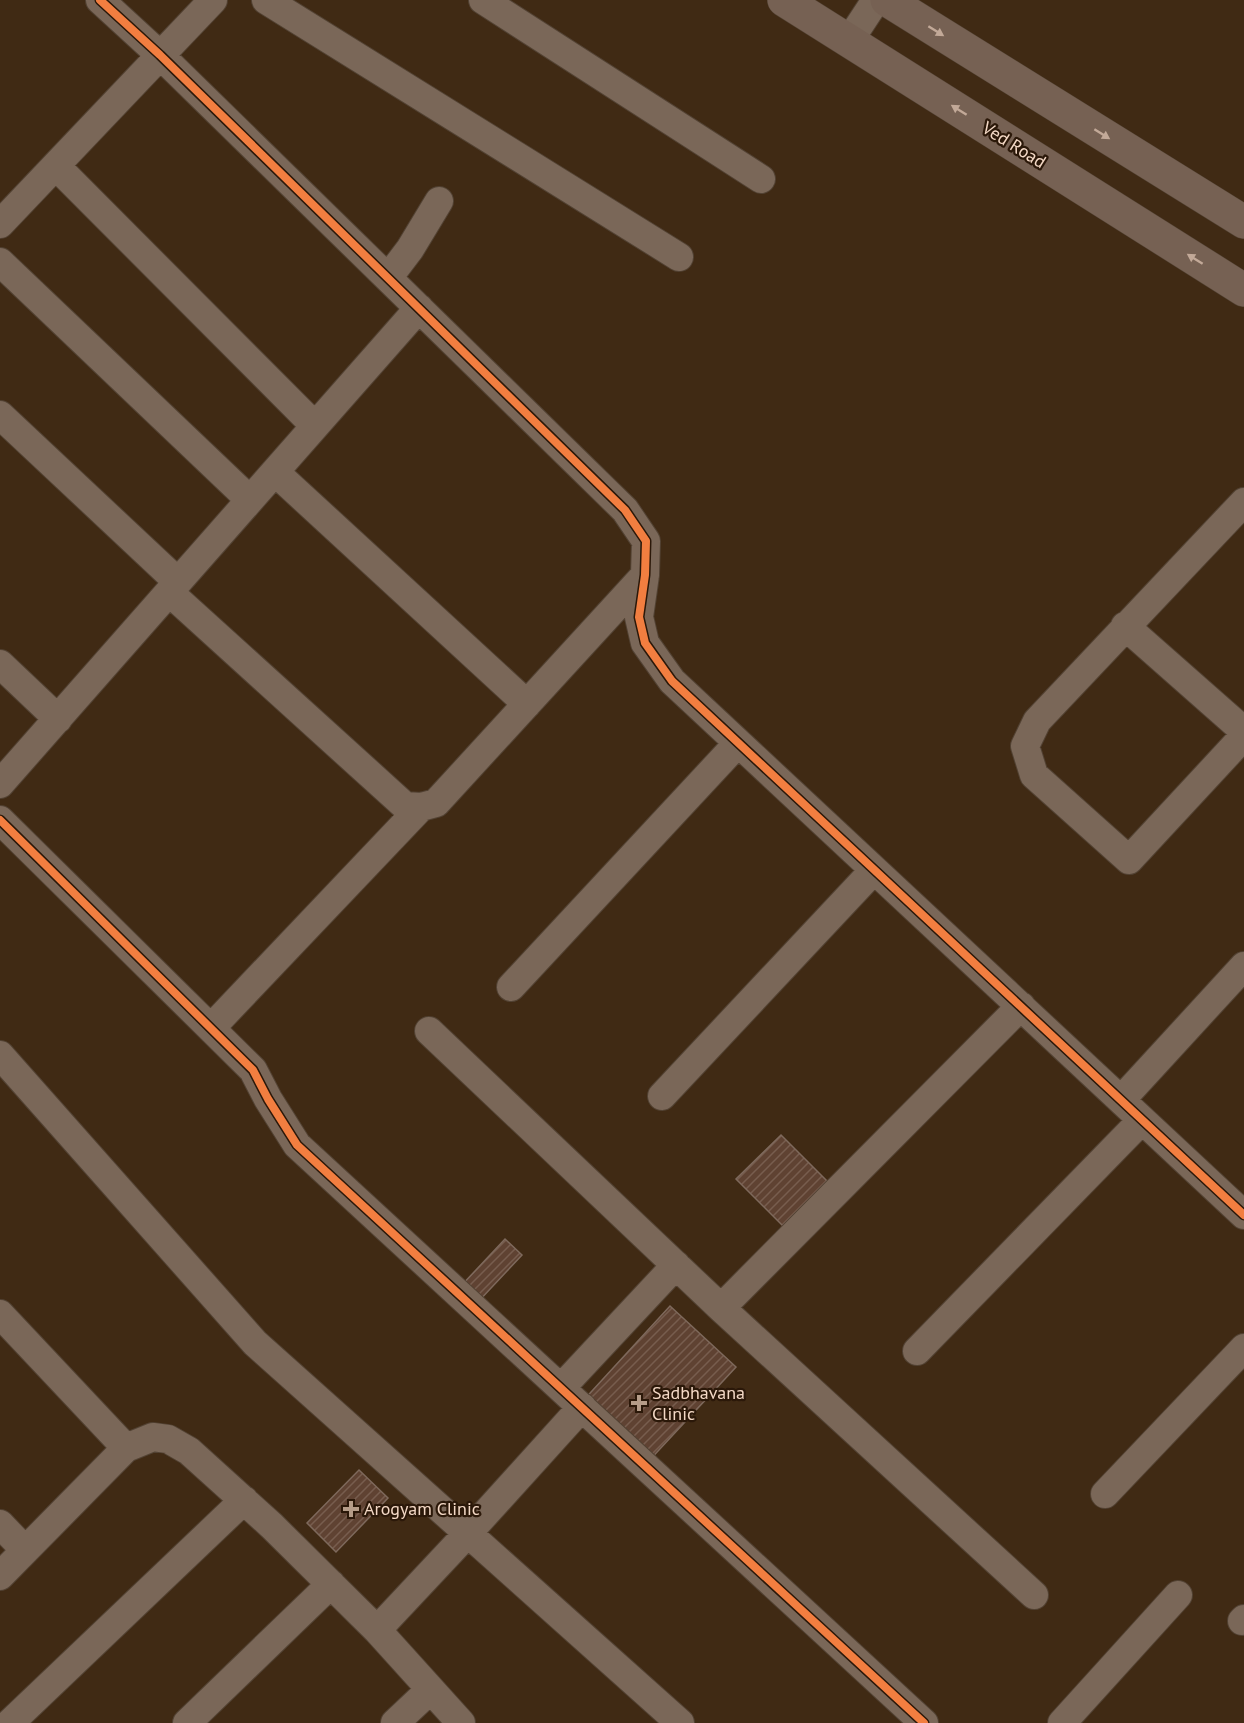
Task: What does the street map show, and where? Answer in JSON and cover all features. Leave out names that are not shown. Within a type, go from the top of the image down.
[{"type":"main road","name":"Ved Road","points":[[784,0],[1244,290]]},
{"type":"main road","points":[[887,0],[1244,222]]},
{"type":"street","points":[[100,0],[160,55],[625,510],[646,541],[645,575],[639,617],[645,643],[672,681],[1244,1215]]},
{"type":"street","points":[[0,224],[213,0]]},
{"type":"street","points":[[266,0],[678,257]]},
{"type":"street","points":[[483,0],[761,179]]},
{"type":"street","points":[[849,41],[876,0]]},
{"type":"street","points":[[56,166],[315,426]]},
{"type":"street","points":[[388,278],[410,249],[439,201]]},
{"type":"street","points":[[0,262],[250,500]]},
{"type":"street","points":[[0,784],[419,308]]},
{"type":"street","points":[[0,415],[173,587],[405,806],[421,807],[436,803],[645,575]]},
{"type":"street","points":[[275,472],[527,704]]},
{"type":"street","points":[[1244,502],[1037,721],[1025,746],[1034,775],[1129,860],[1244,736]]},
{"type":"street","points":[[1125,626],[1244,731]]},
{"type":"street","points":[[0,664],[58,719]]},
{"type":"street","points":[[511,987],[738,743]]},
{"type":"street","points":[[211,1028],[421,807]]},
{"type":"street","points":[[0,820],[253,1070],[297,1145],[924,1723]]},
{"type":"street","points":[[662,1096],[874,870]]},
{"type":"street","points":[[1121,1100],[1242,972]]},
{"type":"street","points":[[721,1308],[1021,1006]]},
{"type":"street","points":[[429,1031],[721,1308],[1034,1595]]},
{"type":"street","points":[[0,1056],[255,1343],[680,1723]]},
{"type":"street","points":[[917,1351],[1142,1120]]},
{"type":"street","points":[[376,1630],[468,1533],[676,1265]]},
{"type":"street","points":[[0,1314],[126,1448]]},
{"type":"street","points":[[1105,1494],[1244,1348]]},
{"type":"street","points":[[0,1576],[126,1448],[153,1437],[168,1439],[189,1451],[244,1500],[331,1584],[461,1723]]},
{"type":"street","points":[[10,1723],[244,1500]]},
{"type":"street","points":[[0,1524],[25,1550]]},
{"type":"street","points":[[187,1723],[331,1584]]},
{"type":"street","points":[[1062,1723],[1178,1595]]},
{"type":"street","points":[[395,1723],[430,1690]]},
{"type":"building","points":[[781,1135],[832,1186],[788,1231],[736,1179]]},
{"type":"building","points":[[505,1239],[522,1255],[477,1303],[460,1287]]},
{"type":"building","points":[[670,1306],[736,1367],[646,1464],[581,1403]]},
{"type":"building","points":[[359,1470],[388,1498],[336,1552],[307,1523]]},
{"type":"cycle path","points":[[100,0],[160,55],[625,510],[646,541],[645,575],[639,617],[645,643],[672,681],[1244,1215]]},
{"type":"cycle path","points":[[0,820],[253,1070],[297,1145],[924,1723]]},
{"type":"place","name":"Sadbhavana Clinic","points":[[639,1403]]},
{"type":"place","name":"Arogyam Clinic","points":[[351,1509]]}]
